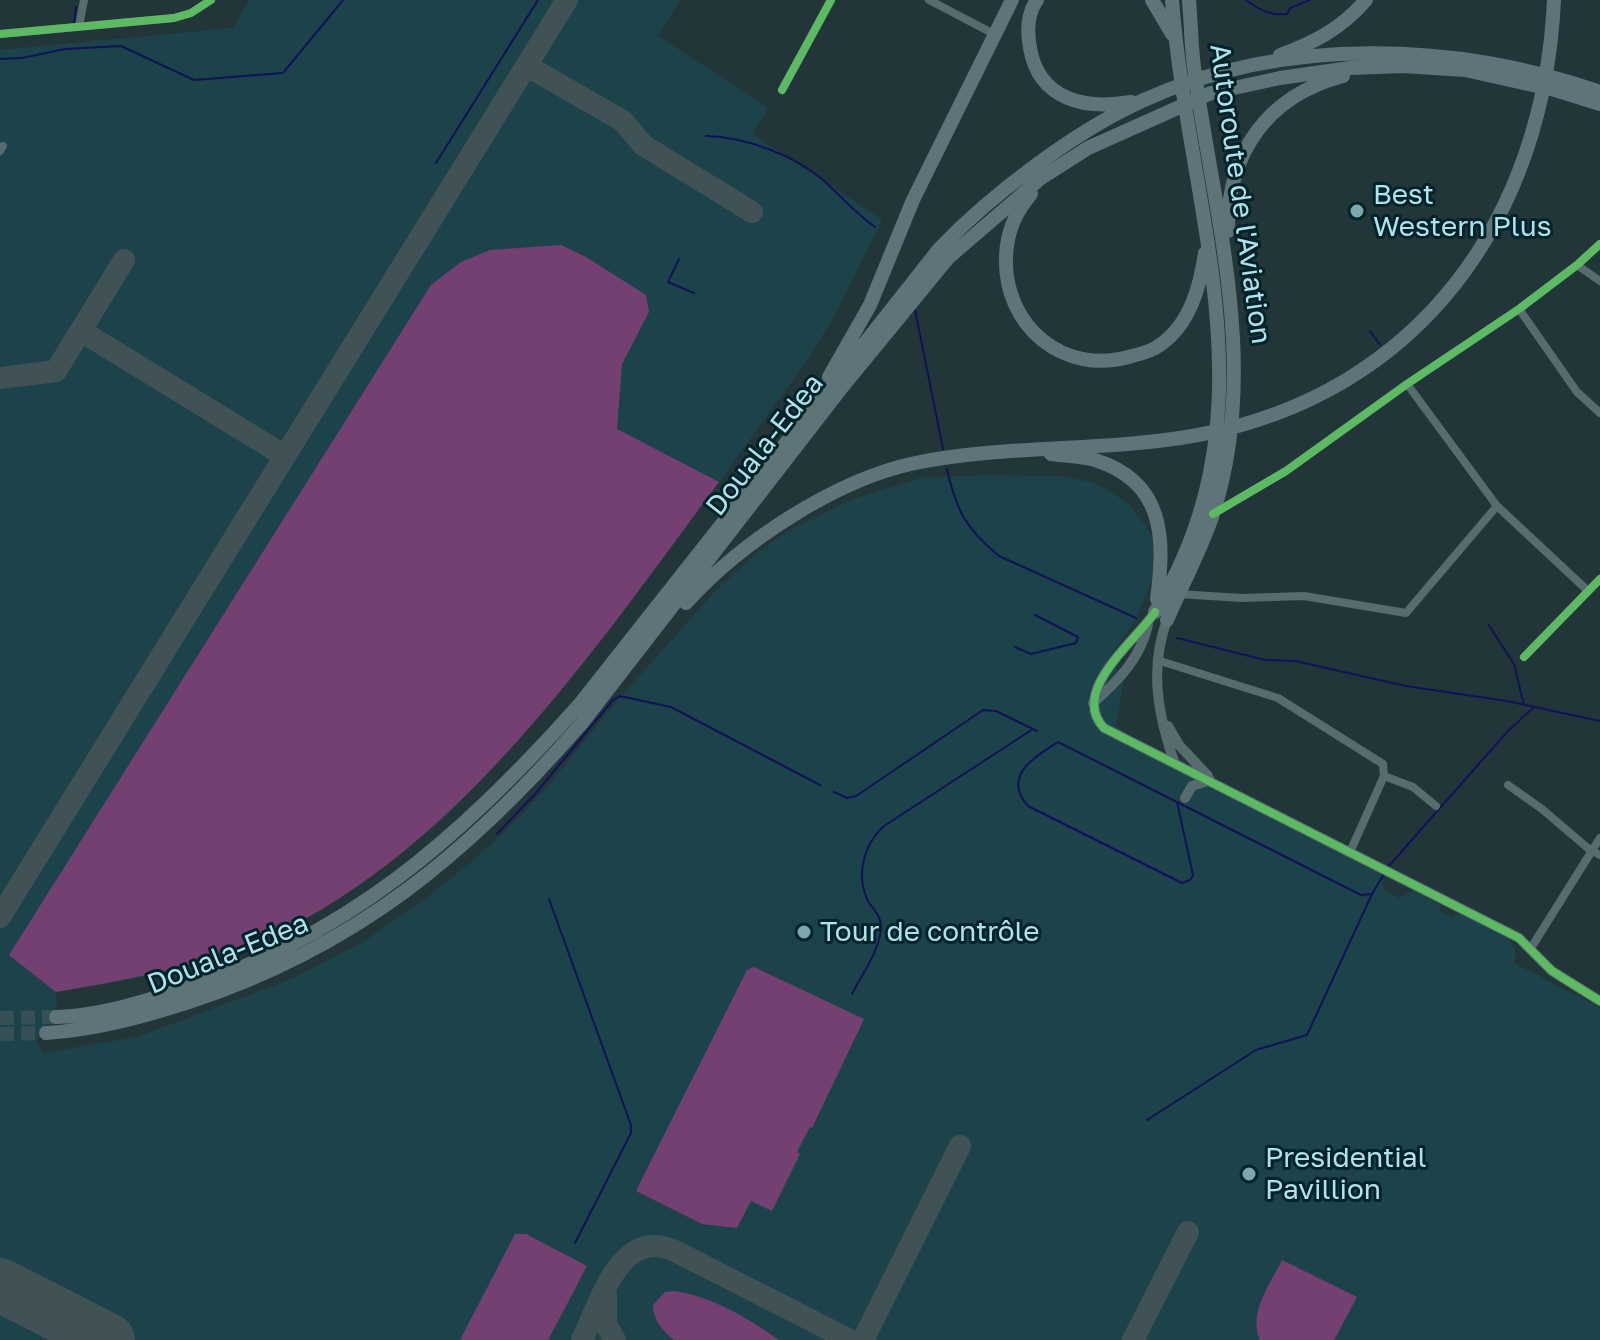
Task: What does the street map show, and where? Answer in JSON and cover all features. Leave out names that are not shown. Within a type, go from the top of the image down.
[{"type":"highway","points":[[805,417],[870,305],[913,200],[1012,0]]},
{"type":"highway","points":[[1037,0],[1028,23],[1029,44],[1039,78],[1063,96],[1083,104],[1106,106],[1143,100]]},
{"type":"highway","points":[[1152,0],[1175,40]]},
{"type":"highway","name":"Autoroute de l'Aviation","points":[[1172,0],[1175,40],[1187,67]]},
{"type":"highway","name":"Autoroute de l'Aviation","points":[[1157,618],[1213,514],[1226,458],[1236,365],[1229,287],[1187,67],[1189,0]]},
{"type":"highway","points":[[1236,70],[1307,46],[1338,28],[1366,0]]},
{"type":"highway","points":[[619,677],[700,588],[738,555],[799,513],[874,474],[942,459],[1195,435],[1254,421],[1322,394],[1388,352],[1436,306],[1483,248],[1509,201],[1526,158],[1539,105],[1554,0]]},
{"type":"highway","name":"Douala-Edea","points":[[56,1017],[136,1003],[195,986],[264,959],[348,914],[432,852],[533,757],[579,705],[924,266],[957,230],[1038,165],[1091,129],[1143,100],[1191,82],[1298,59],[1345,55],[1431,54],[1533,70],[1600,92]]},
{"type":"highway","name":"Douala-Edea","points":[[46,1033],[77,1030],[137,1017],[217,993],[290,963],[350,931],[460,848],[541,770],[619,677],[843,386],[948,258],[1041,178],[1088,148],[1211,93],[1312,72],[1350,68],[1403,66],[1465,70],[1507,78],[1600,104]]},
{"type":"highway","points":[[1229,287],[1228,208],[1237,164],[1247,143],[1286,102],[1317,83],[1353,74],[1431,71],[1507,78]]},
{"type":"highway","name":"Autoroute de l'Aviation","points":[[1172,593],[1200,511],[1218,415],[1220,350],[1196,120]]},
{"type":"highway","points":[[1088,148],[1044,180],[1022,204],[1011,228],[1005,271],[1012,298],[1022,319],[1059,352],[1086,362],[1114,362],[1159,346],[1176,330],[1196,296],[1208,233]]},
{"type":"highway","points":[[1022,451],[1091,459],[1115,468],[1133,481],[1148,499],[1161,537],[1157,618]]},
{"type":"street","points":[[79,26],[84,0]]},
{"type":"street","points":[[0,34],[174,18],[191,13],[211,0]]},
{"type":"street","points":[[782,90],[831,0]]},
{"type":"street","points":[[929,0],[994,34]]},
{"type":"street","points":[[1213,514],[1286,471],[1519,309],[1600,244]]},
{"type":"street","points":[[1577,265],[1600,281]]},
{"type":"street","points":[[1519,309],[1577,392],[1600,413]]},
{"type":"street","points":[[1407,384],[1497,506],[1587,590]]},
{"type":"street","points":[[1172,593],[1242,598],[1304,596],[1406,613],[1497,506]]},
{"type":"street","points":[[1524,657],[1600,579]]},
{"type":"street","points":[[1157,618],[1129,666],[1093,703],[1096,717],[1104,728],[1504,930],[1531,948],[1552,971],[1600,1001]]},
{"type":"street","name":"Autoroute de l'Aviation","points":[[1157,618],[1156,678],[1160,711],[1175,764]]},
{"type":"street","points":[[1157,660],[1278,698],[1383,764],[1384,776],[1350,852]]},
{"type":"street","points":[[1160,711],[1179,745],[1214,782]]},
{"type":"street","points":[[1384,776],[1404,782],[1436,806]]},
{"type":"street","points":[[1185,798],[1192,786],[1214,782]]},
{"type":"street","points":[[1508,785],[1600,855]]},
{"type":"street","points":[[1531,948],[1600,838]]},
{"type":"shaded area","points":[[250,0],[680,0],[658,36],[768,108],[752,134],[882,220],[837,311],[808,359],[719,482],[616,621],[539,714],[445,818],[354,887],[304,920],[239,948],[159,974],[56,992],[57,1005],[36,1042],[43,1053],[137,1037],[292,979],[363,942],[424,900],[519,818],[611,708],[718,588],[786,532],[850,500],[921,478],[1058,476],[1091,482],[1127,503],[1152,537],[1154,560],[1151,582],[1137,617],[1108,660],[1124,677],[1116,726],[1141,744],[1379,873],[1384,891],[1399,898],[1413,891],[1440,905],[1440,911],[1445,914],[1453,918],[1459,913],[1510,940],[1516,953],[1514,963],[1600,1008],[1600,1340],[0,1340],[0,50],[233,28]]},
{"type":"shaded area","points":[[561,245],[646,295],[649,312],[622,364],[617,429],[719,482],[583,664],[533,723],[481,780],[426,832],[368,879],[305,919],[246,946],[151,974],[56,992],[9,955],[431,285],[461,262],[490,250]]},
{"type":"shaded area","points":[[754,967],[864,1019],[812,1128],[797,1152],[800,1154],[772,1211],[751,1201],[737,1228],[702,1224],[636,1191],[747,970]]},
{"type":"shaded area","points":[[515,1234],[526,1234],[587,1266],[548,1340],[460,1340]]},
{"type":"shaded area","points":[[1282,1260],[1357,1297],[1334,1340],[1260,1340],[1257,1330],[1259,1309]]},
{"type":"shaded area","points":[[675,1291],[729,1310],[779,1340],[674,1340],[659,1325],[653,1305],[665,1292]]},
{"type":"waterway","points":[[0,59],[65,49],[121,46],[194,80],[283,73],[343,0]]},
{"type":"waterway","points":[[436,163],[538,0]]},
{"type":"waterway","points":[[1246,0],[1265,12],[1276,14],[1287,14],[1290,8],[1310,0]]},
{"type":"waterway","points":[[74,23],[76,7]]},
{"type":"waterway","points":[[706,136],[737,140],[784,155],[823,180],[875,227]]},
{"type":"waterway","points":[[679,259],[668,282],[694,293]]},
{"type":"waterway","points":[[915,310],[943,449]]},
{"type":"waterway","points":[[1370,331],[1380,345]]},
{"type":"waterway","points":[[947,469],[964,518],[978,537],[999,556],[1136,618]]},
{"type":"waterway","points":[[1015,647],[1031,654],[1076,643],[1078,637],[1035,615]]},
{"type":"waterway","points":[[1488,624],[1514,664],[1524,705]]},
{"type":"waterway","points":[[1177,638],[1265,660],[1295,661],[1406,686],[1507,701],[1600,721]]},
{"type":"waterway","points":[[497,834],[535,794],[613,700],[620,696],[671,707],[820,785]]},
{"type":"waterway","points":[[1387,868],[1508,731],[1534,707]]},
{"type":"waterway","points":[[834,792],[847,798],[856,796],[983,710],[996,711],[1037,731]]},
{"type":"waterway","points":[[852,994],[880,935],[880,919],[867,899],[862,880],[864,860],[871,841],[884,826],[1033,729]]},
{"type":"waterway","points":[[1177,802],[1193,875],[1182,883],[1028,806],[1018,785],[1020,776],[1032,760],[1058,742],[1361,895],[1372,894]]},
{"type":"waterway","points":[[1147,1120],[1256,1050],[1307,1035],[1384,874]]},
{"type":"waterway","points":[[549,899],[631,1125],[631,1133],[575,1243]]},
{"type":"taxiway","points":[[0,917],[567,0]]},
{"type":"taxiway","points":[[527,66],[623,121],[643,145],[752,212]]},
{"type":"taxiway","points":[[0,378],[56,371],[124,260]]},
{"type":"taxiway","points":[[81,331],[285,456]]},
{"type":"taxiway","points":[[863,1340],[960,1146]]},
{"type":"taxiway","points":[[1133,1340],[1188,1232]]},
{"type":"taxiway","points":[[582,1340],[605,1289],[626,1258],[640,1249],[656,1246],[675,1251],[850,1340]]},
{"type":"taxiway","points":[[606,1295],[606,1325],[615,1340]]},
{"type":"runway","points":[[0,1285],[108,1340]]},
{"type":"tunnel","points":[[0,1018],[56,1017]]},
{"type":"tunnel","points":[[0,1034],[46,1033]]},
{"type":"cycle path","points":[[0,34],[174,18],[191,13],[211,0]]},
{"type":"cycle path","points":[[782,90],[831,0]]},
{"type":"cycle path","points":[[1213,514],[1286,471],[1519,309],[1600,244]]},
{"type":"cycle path","points":[[1524,657],[1600,579]]},
{"type":"cycle path","points":[[1155,612],[1109,667],[1100,683],[1095,698],[1095,714],[1104,728],[1519,938],[1552,971],[1600,1001]]},
{"type":"place","name":"Best Western Plus","points":[[1357,211]]},
{"type":"place","name":"Tour de contrôle","points":[[804,932]]},
{"type":"place","name":"Presidential Pavillion","points":[[1249,1174]]}]
